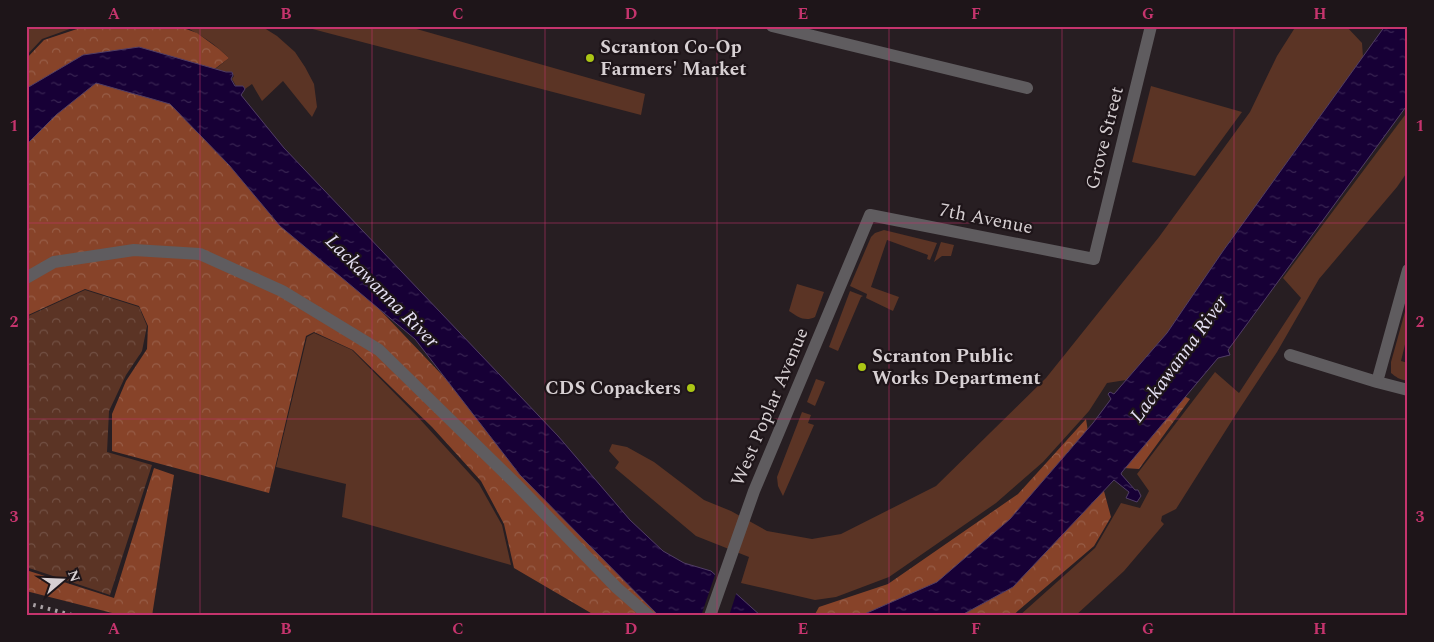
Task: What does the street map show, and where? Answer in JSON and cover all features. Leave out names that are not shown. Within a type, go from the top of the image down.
[{"type":"street","points":[[772,26],[1027,88]]},
{"type":"street","name":"Grove Street","points":[[1094,259],[1151,26]]},
{"type":"street","name":"7th Avenue","points":[[870,215],[1094,259]]},
{"type":"street","name":"West Poplar Avenue","points":[[710,616],[754,491],[870,215]]},
{"type":"street","points":[[26,278],[54,262],[134,250],[200,254],[282,290],[379,350],[515,483],[617,588],[649,616]]},
{"type":"street","points":[[1377,382],[1408,270]]},
{"type":"street","points":[[1290,355],[1408,390]]},
{"type":"green space","points":[[26,26],[78,26],[42,39],[26,56]]},
{"type":"green space","points":[[86,26],[178,26],[197,33],[229,58],[212,71],[362,291],[563,502],[687,616],[596,616],[514,568],[504,524],[481,481],[432,427],[353,350],[314,332],[306,336],[269,493],[112,451],[112,414],[126,381],[147,349],[148,326],[139,306],[85,289],[26,316],[26,59],[44,40]]},
{"type":"green space","points":[[183,26],[261,26],[277,36],[295,52],[314,84],[317,107],[312,117],[283,81],[262,101],[252,84],[245,89],[243,86],[236,86],[232,79],[234,76],[232,72],[213,71],[229,58],[207,40]]},
{"type":"green space","points":[[301,26],[406,26],[645,94],[641,115]]},
{"type":"green space","points":[[1296,26],[1346,26],[1362,43],[1363,57],[1223,251],[1167,334],[1126,380],[1107,383],[1089,411],[1043,462],[996,503],[889,577],[836,597],[815,600],[741,583],[749,557],[696,536],[615,468],[619,462],[609,451],[612,444],[627,447],[654,462],[704,500],[731,511],[767,531],[812,539],[841,534],[936,486],[1046,378],[1159,237],[1250,112],[1277,56]]},
{"type":"green space","points":[[1151,86],[1242,112],[1195,176],[1132,162]]},
{"type":"green space","points":[[1408,111],[1408,171],[1397,187],[1319,279],[1277,352],[1176,509],[1162,516],[1161,521],[1164,524],[1124,571],[1075,616],[1019,616],[1095,548],[1121,503],[1140,508],[1149,491],[1137,474],[1215,372],[1239,393],[1301,298],[1283,278]]},
{"type":"green space","points":[[884,230],[937,243],[930,260],[927,259],[928,255],[887,240],[871,287],[899,297],[893,311],[866,298],[867,294],[850,286],[871,237],[875,233]]},
{"type":"green space","points":[[941,242],[954,245],[951,256],[942,256],[934,262]]},
{"type":"green space","points":[[797,284],[824,292],[815,317],[805,319],[789,311]]},
{"type":"green space","points":[[85,290],[139,307],[147,326],[142,351],[126,375],[109,411],[107,452],[152,465],[110,595],[26,567],[26,317]]},
{"type":"green space","points":[[850,291],[863,296],[838,351],[829,347]]},
{"type":"green space","points":[[1408,301],[1408,332],[1401,361],[1408,363],[1408,380],[1405,380],[1391,373],[1391,362]]},
{"type":"green space","points":[[314,333],[352,350],[417,416],[479,484],[502,525],[511,565],[342,517],[346,484],[276,467],[307,337]]},
{"type":"green space","points":[[816,379],[825,382],[815,406],[807,402]]},
{"type":"green space","points":[[1178,393],[1190,399],[1139,469],[1124,468]]},
{"type":"green space","points":[[802,412],[811,415],[808,423],[814,425],[783,496],[778,486],[777,477]]},
{"type":"green space","points":[[1086,419],[1111,517],[1094,546],[1012,616],[814,616],[819,607],[888,584],[1018,494]]},
{"type":"green space","points":[[154,468],[174,475],[152,616],[124,616],[26,591],[26,570],[114,598]]},
{"type":"water","name":"Lackawanna River","points":[[1385,26],[1408,26],[1408,104],[1228,350],[1230,355],[1218,358],[1122,472],[1121,474],[1135,490],[1138,490],[1141,496],[1137,502],[1126,498],[1129,492],[1114,480],[1013,587],[960,616],[860,616],[937,582],[1010,519],[1093,423],[1111,399],[1108,394],[1110,392],[1114,394],[1167,333],[1223,251]]},
{"type":"water","name":"Lackawanna River","points":[[139,47],[226,72],[232,72],[231,79],[235,86],[243,86],[245,89],[241,95],[284,148],[558,436],[630,520],[663,551],[684,563],[711,571],[761,616],[659,616],[520,475],[415,339],[280,226],[229,165],[170,104],[96,83],[56,115],[28,143],[26,149],[27,88],[83,55]]},
{"type":"pier","points":[[716,572],[737,591],[729,616],[701,616]]},
{"type":"railway","points":[[26,603],[76,616]]},
{"type":"place","name":"Scranton Co-Op Farmers' Market","points":[[590,58]]},
{"type":"place","name":"Scranton Public Works Department","points":[[862,367]]},
{"type":"place","name":"CDS Copackers","points":[[691,388]]}]
